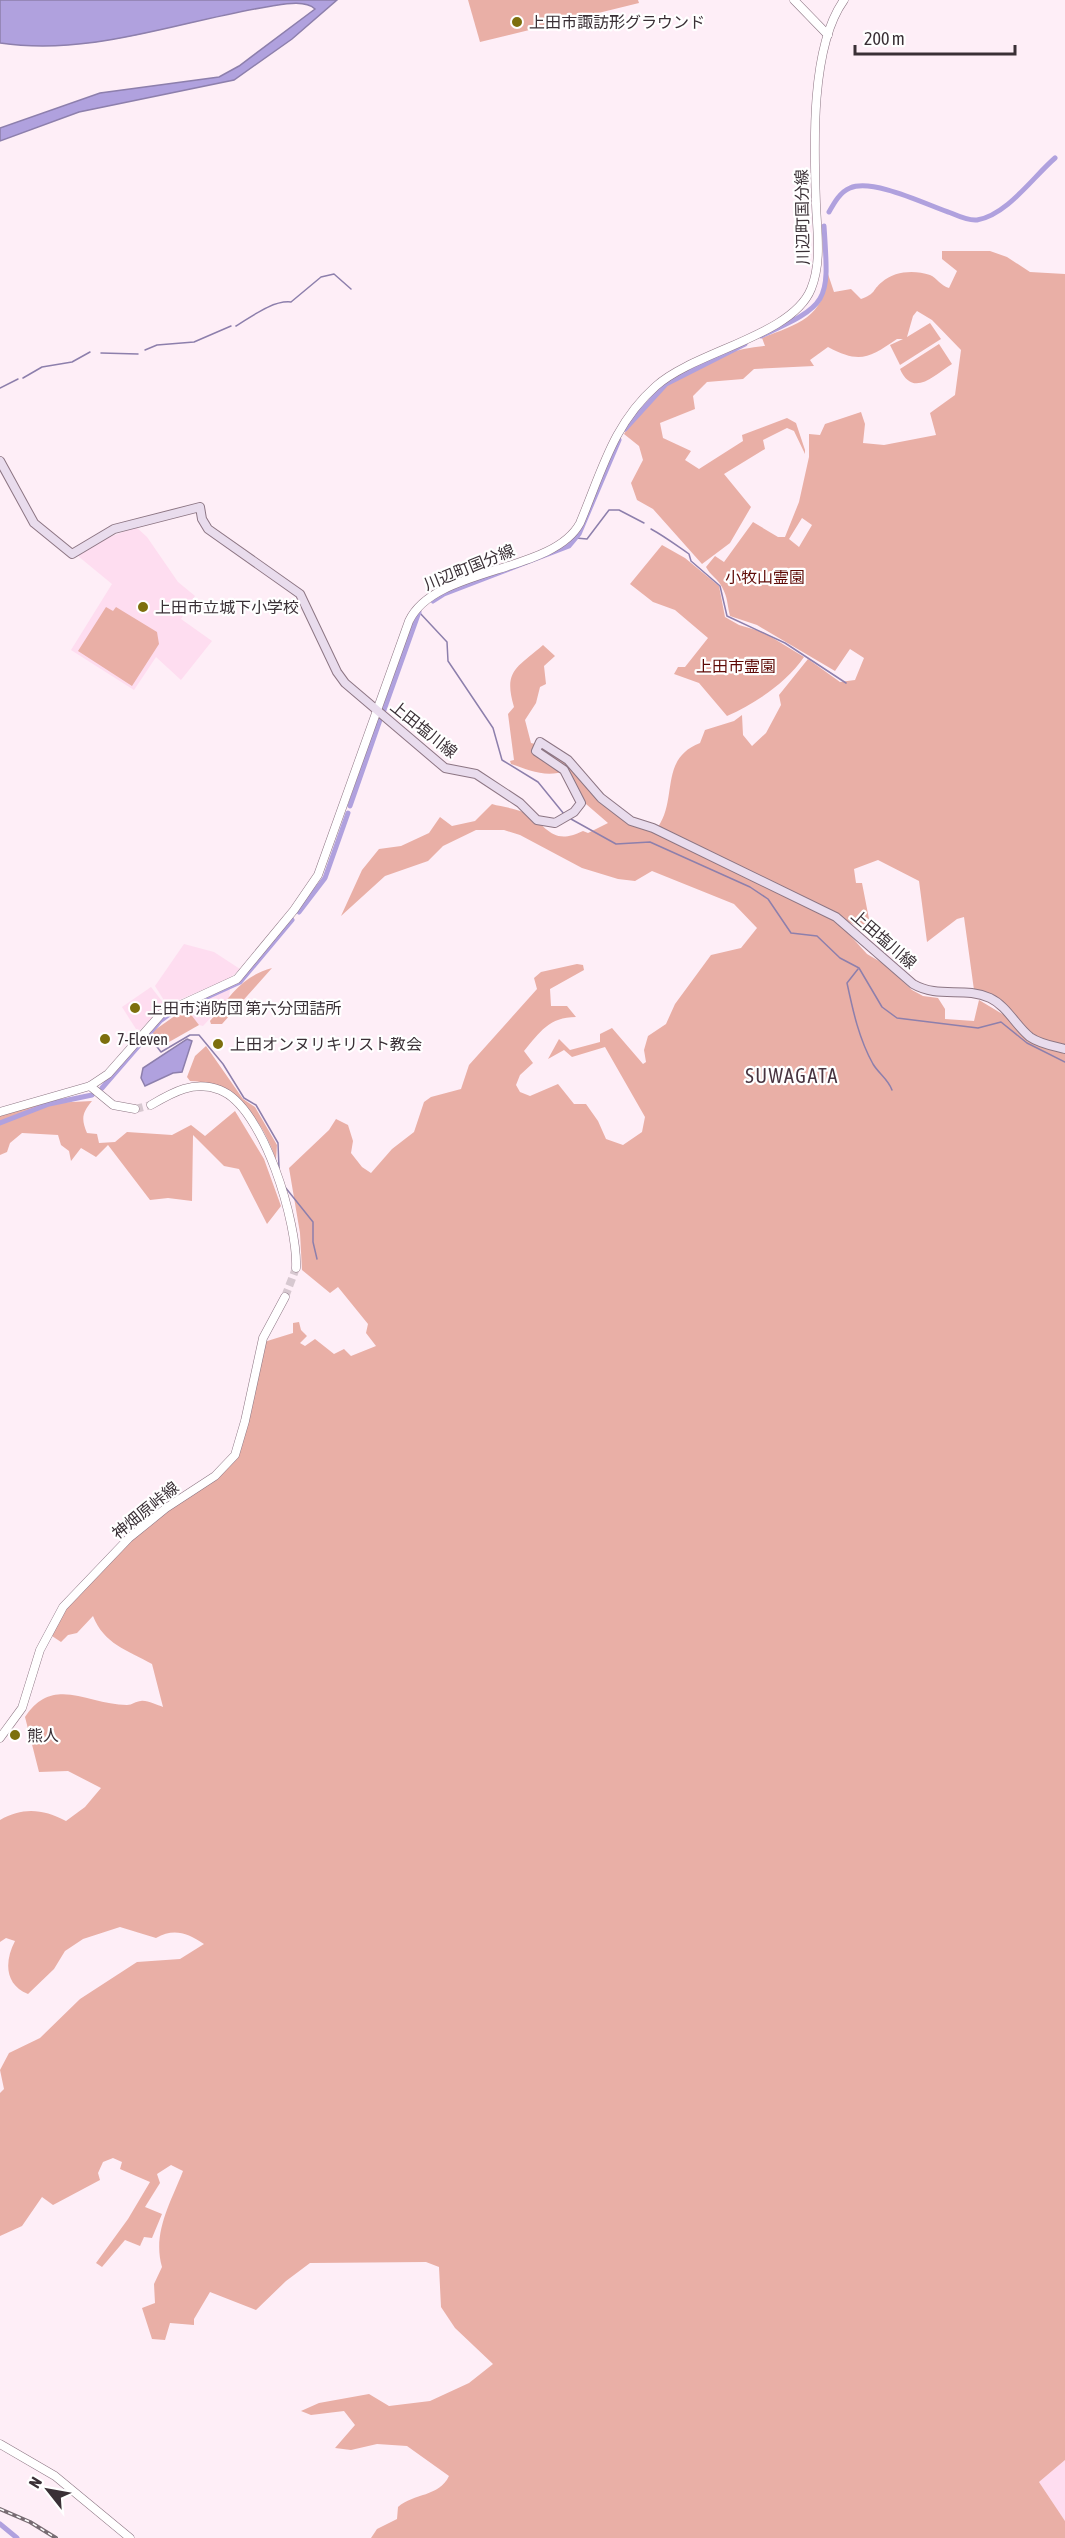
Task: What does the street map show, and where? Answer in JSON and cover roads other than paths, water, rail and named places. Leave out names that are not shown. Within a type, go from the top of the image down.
[{"type":"main road","name":"上田塩川線","points":[[0,461],[34,523],[72,554],[114,529],[200,507],[202,519],[208,529],[300,594],[337,672],[378,711],[445,768],[476,774],[520,803],[537,820],[550,824],[574,812],[581,803],[564,771],[536,750],[540,742],[546,744],[568,760],[601,798],[635,824],[653,828],[836,917],[913,984],[924,990],[941,994],[964,992],[991,998],[1029,1036],[1065,1049]]},
{"type":"street","points":[[794,0],[828,35]]},
{"type":"street","name":"川辺町国分線","points":[[0,1112],[90,1086],[108,1074],[161,1014],[231,982],[244,973],[294,910],[322,866],[409,621],[417,605],[437,592],[551,548],[571,536],[580,522],[621,425],[655,387],[682,369],[784,320],[807,298],[818,268],[815,130],[818,87],[828,35],[844,0]]},
{"type":"street","points":[[90,1086],[113,1105],[135,1109]]},
{"type":"street","points":[[151,1105],[178,1090],[193,1086],[218,1089],[242,1107],[260,1133],[279,1184],[295,1245],[296,1268]]},
{"type":"street","name":"神畑原峠線","points":[[0,1738],[22,1708],[40,1650],[63,1607],[129,1538],[166,1508],[215,1476],[235,1455],[245,1421],[263,1338],[285,1297]]},
{"type":"street","points":[[0,2444],[55,2476],[130,2538]]},
{"type":"waterway","points":[[829,212],[843,192],[860,186],[886,189],[964,218],[977,220],[999,211],[1055,158]]},
{"type":"waterway","points":[[761,336],[801,316],[821,298],[826,271],[824,226]]},
{"type":"waterway","points":[[236,326],[270,306],[291,302],[321,277],[334,274],[351,289]]},
{"type":"waterway","points":[[145,350],[157,345],[194,342],[231,326]]},
{"type":"waterway","points":[[625,429],[666,384],[745,344]]},
{"type":"waterway","points":[[23,378],[42,367],[72,362],[90,352]]},
{"type":"waterway","points":[[101,353],[138,354]]},
{"type":"waterway","points":[[0,388],[18,379]]},
{"type":"waterway","points":[[433,601],[444,594],[569,546],[579,534],[619,440]]},
{"type":"waterway","points":[[576,538],[587,539],[609,510],[619,510],[644,523]]},
{"type":"waterway","points":[[651,529],[689,554],[691,561],[720,586],[727,616],[785,643],[846,683]]},
{"type":"waterway","points":[[419,612],[447,642],[448,661],[493,728],[502,760],[538,782],[564,814]]},
{"type":"waterway","points":[[384,710],[419,612]]},
{"type":"waterway","points":[[350,806],[380,720]]},
{"type":"waterway","points":[[299,912],[325,878],[348,813]]},
{"type":"waterway","points":[[571,819],[616,844],[650,842],[750,887],[768,899],[791,933],[817,936],[840,958],[859,968],[882,1007],[897,1018],[978,1028],[1001,1022],[1027,1043],[1065,1062]]},
{"type":"waterway","points":[[196,1002],[240,982],[292,920]]},
{"type":"waterway","points":[[858,969],[847,983],[857,1025],[873,1064],[892,1090]]},
{"type":"waterway","points":[[102,1088],[160,1021],[171,1013]]},
{"type":"waterway","points":[[148,1035],[161,1052],[190,1035],[199,1035],[223,1064],[244,1098],[256,1105],[278,1143],[279,1168]]},
{"type":"waterway","points":[[0,1123],[49,1104],[92,1095]]},
{"type":"waterway","points":[[285,1187],[313,1222],[313,1242],[317,1259]]},
{"type":"waterway","points":[[0,2524],[17,2538]]},
{"type":"tunnel","points":[[135,1109],[151,1105]]},
{"type":"tunnel","points":[[285,1297],[296,1268]]},
{"type":"railway","points":[[0,2509],[30,2522],[56,2538]]},
{"type":"place","name":"上田市諏訪形グラウンド","points":[[517,22]]},
{"type":"place","name":"上田市立城下小学校","points":[[143,607]]},
{"type":"place","name":"上田市消防団 第六分団詰所","points":[[135,1008]]},
{"type":"place","name":"7-Eleven","points":[[105,1039]]},
{"type":"place","name":"上田オンヌリキリスト教会","points":[[218,1044]]},
{"type":"place","name":"熊人","points":[[15,1735]]},
{"type":"district","name":"SUWAGATA","points":[[792,1075]]},
{"type":"park label","name":"小牧山霊園","points":[[765,577]]},
{"type":"park label","name":"上田市霊園","points":[[736,666]]}]
